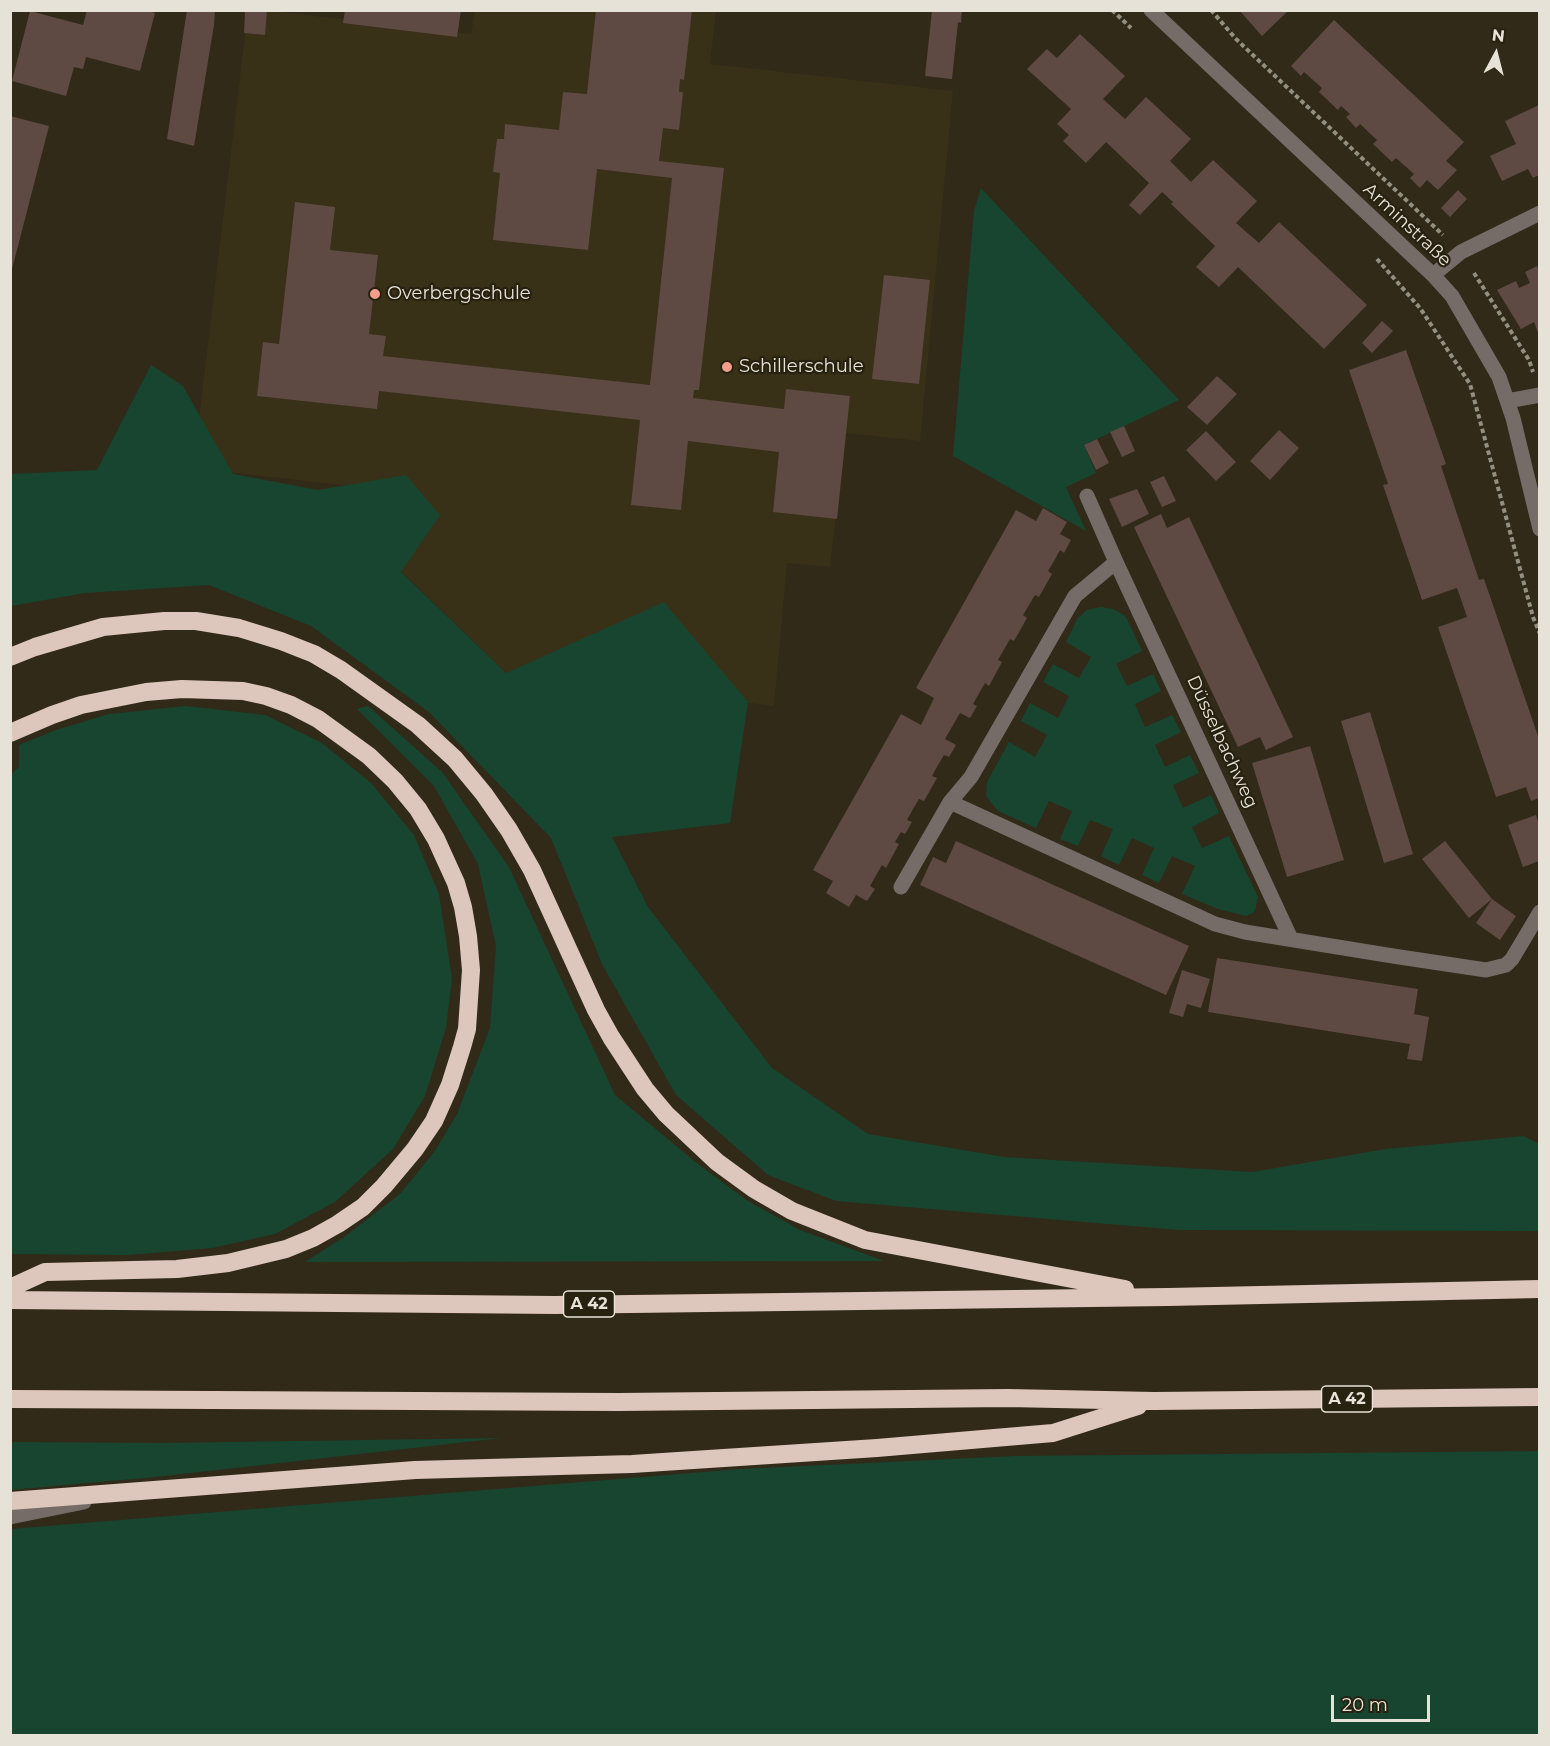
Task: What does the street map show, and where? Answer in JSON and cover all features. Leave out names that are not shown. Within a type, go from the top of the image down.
[{"type":"highway","points":[[10,657],[35,647],[103,627],[164,621],[196,621],[239,628],[281,640],[314,654],[341,670],[418,726],[456,759],[484,794],[509,830],[532,870],[596,1010],[611,1037],[645,1089],[666,1114],[717,1162],[754,1189],[792,1211],[865,1240],[1168,1297]]},
{"type":"highway","points":[[10,733],[81,705],[146,692],[182,689],[243,691],[291,705],[318,719],[369,756],[395,781],[418,809],[436,839],[456,883],[463,907],[471,970],[468,1021],[462,1047],[450,1085],[434,1121],[415,1149],[363,1207],[313,1238],[286,1249],[228,1263],[177,1269],[45,1272],[10,1288]]},
{"type":"highway","name":"A 42","points":[[10,1300],[555,1305],[1168,1297],[1539,1289]]},
{"type":"highway","name":"A 42","points":[[10,1399],[619,1402],[1008,1398],[1154,1401],[1539,1397]]},
{"type":"highway","points":[[10,1501],[415,1470],[632,1464],[1053,1433],[1154,1401]]},
{"type":"street","name":"Arminstraße","points":[[1151,10],[1433,275],[1461,309],[1498,377],[1507,401],[1539,529]]},
{"type":"street","points":[[1433,275],[1461,252],[1539,213]]},
{"type":"street","points":[[1507,401],[1539,395]]},
{"type":"street","name":"Düsselbachweg","points":[[1087,496],[1291,939]]},
{"type":"street","points":[[901,887],[950,802],[971,777],[1075,596],[1116,562]]},
{"type":"street","points":[[950,802],[1230,929],[1486,970],[1506,964],[1512,959],[1539,912]]},
{"type":"street","points":[[10,1517],[138,1491]]},
{"type":"path","points":[[1112,10],[1138,34]]},
{"type":"path","points":[[1210,10],[1236,39],[1461,252],[1529,360],[1536,379]]},
{"type":"path","points":[[1373,255],[1420,308],[1470,384],[1539,634]]},
{"type":"shaded area","name":"Schillerschule","points":[[248,11],[272,11],[471,34],[475,11],[716,11],[710,64],[953,91],[920,441],[845,433],[830,567],[787,563],[774,706],[506,673],[401,571],[410,493],[193,468]]},
{"type":"green space","points":[[981,188],[1179,400],[1084,445],[1096,473],[1066,487],[1086,531],[953,456],[974,211]]},
{"type":"green space","points":[[151,365],[183,386],[233,474],[318,490],[406,475],[440,515],[401,572],[506,673],[664,602],[748,702],[730,823],[612,837],[648,907],[772,1068],[868,1134],[1004,1157],[1252,1172],[1386,1149],[1524,1136],[1539,1144],[1539,1231],[1179,1230],[836,1201],[768,1175],[676,1095],[602,964],[551,838],[429,712],[311,626],[209,585],[85,593],[11,606],[11,474],[97,470]]},
{"type":"green space","points":[[1101,607],[1113,609],[1124,615],[1128,621],[1142,651],[1116,664],[1127,686],[1153,674],[1161,691],[1135,704],[1145,727],[1172,715],[1181,732],[1155,745],[1165,767],[1190,755],[1199,773],[1173,785],[1183,808],[1211,795],[1219,813],[1192,827],[1202,848],[1229,836],[1258,897],[1255,911],[1251,914],[1246,916],[1218,909],[1182,894],[1195,866],[1172,856],[1159,883],[1142,875],[1154,848],[1132,838],[1119,865],[1101,856],[1113,829],[1090,820],[1078,846],[1060,839],[1072,811],[1049,801],[1036,828],[998,811],[986,796],[987,782],[1009,742],[1035,757],[1047,735],[1021,721],[1030,703],[1058,718],[1069,696],[1043,682],[1053,664],[1079,678],[1091,657],[1066,642],[1078,618],[1087,610]]},
{"type":"green space","points":[[186,706],[265,715],[322,743],[371,783],[414,835],[439,894],[452,979],[446,1028],[425,1096],[393,1149],[335,1202],[275,1234],[212,1248],[128,1255],[11,1254],[10,775],[19,767],[19,745],[56,730],[109,714]]},
{"type":"green space","points":[[368,706],[442,772],[509,867],[615,1095],[699,1165],[748,1201],[800,1230],[884,1261],[305,1262],[344,1237],[400,1194],[435,1151],[457,1114],[490,1028],[496,946],[478,864],[434,786],[357,709]]},
{"type":"green space","points":[[502,1438],[155,1477],[11,1490],[11,1442],[161,1443]]},
{"type":"green space","points":[[1539,1451],[1539,1735],[11,1735],[11,1529],[740,1469],[1015,1456]]},
{"type":"building","points":[[87,10],[146,10],[155,13],[140,71],[86,57],[83,69],[74,67],[66,96],[12,81],[30,11],[83,25]]},
{"type":"building","points":[[187,10],[215,10],[194,146],[167,139]]},
{"type":"building","points":[[243,10],[267,10],[265,35],[244,33],[245,13]]},
{"type":"building","points":[[345,10],[461,10],[457,37],[343,23]]},
{"type":"building","points":[[596,10],[692,10],[684,80],[680,79],[679,92],[683,92],[679,130],[663,128],[659,161],[724,168],[699,390],[694,390],[693,398],[784,409],[786,389],[850,396],[837,519],[773,512],[779,452],[688,441],[681,510],[631,505],[640,420],[379,391],[377,409],[257,396],[263,342],[279,344],[295,202],[335,207],[330,250],[378,255],[369,334],[386,336],[383,356],[650,385],[672,178],[597,169],[588,250],[493,240],[500,173],[493,172],[497,139],[504,139],[505,124],[559,130],[563,92],[587,94]]},
{"type":"building","points":[[932,10],[962,10],[961,23],[958,22],[952,79],[925,76]]},
{"type":"building","points":[[1239,10],[1289,10],[1262,36]]},
{"type":"building","points":[[1334,20],[1464,142],[1446,161],[1457,170],[1438,190],[1427,180],[1420,188],[1410,178],[1414,174],[1396,158],[1392,162],[1373,144],[1377,140],[1360,124],[1356,128],[1346,117],[1350,114],[1341,106],[1338,110],[1319,92],[1322,88],[1304,72],[1301,76],[1291,66]]},
{"type":"building","points":[[1080,34],[1125,76],[1103,99],[1125,119],[1146,97],[1191,139],[1170,161],[1191,182],[1213,160],[1257,201],[1236,223],[1259,243],[1279,222],[1367,305],[1324,349],[1238,267],[1219,287],[1196,267],[1215,246],[1171,204],[1173,202],[1162,192],[1140,215],[1129,205],[1149,183],[1106,142],[1086,163],[1063,141],[1069,135],[1057,124],[1071,109],[1027,69],[1047,49],[1057,58]]},
{"type":"building","points":[[1539,105],[1539,175],[1533,178],[1528,169],[1502,181],[1490,156],[1516,144],[1505,121]]},
{"type":"building","points":[[10,116],[49,126],[11,273],[10,273]]},
{"type":"building","points":[[1458,190],[1467,199],[1450,217],[1441,208]]},
{"type":"building","points":[[1537,266],[1539,271],[1539,335],[1534,322],[1521,329],[1497,290],[1516,281],[1519,288],[1530,283],[1525,272]]},
{"type":"building","points":[[884,275],[930,280],[919,384],[872,379]]},
{"type":"building","points":[[1382,321],[1393,331],[1372,353],[1362,343]]},
{"type":"building","points":[[1406,350],[1446,464],[1441,466],[1479,580],[1484,579],[1539,739],[1539,798],[1531,801],[1526,787],[1496,797],[1438,627],[1467,617],[1462,602],[1457,588],[1422,600],[1383,485],[1388,484],[1349,370]]},
{"type":"building","points":[[1217,376],[1237,394],[1207,425],[1187,407]]},
{"type":"building","points":[[1124,426],[1135,451],[1122,457],[1110,432]]},
{"type":"building","points":[[1279,430],[1299,448],[1270,480],[1250,461]]},
{"type":"building","points":[[1206,431],[1236,462],[1216,481],[1186,450]]},
{"type":"building","points":[[1097,439],[1109,463],[1096,470],[1084,445]]},
{"type":"building","points":[[1164,476],[1176,501],[1162,507],[1150,482]]},
{"type":"building","points":[[1137,489],[1149,514],[1122,527],[1109,499]]},
{"type":"building","points":[[1043,508],[1067,522],[1060,534],[1071,540],[1064,553],[1060,550],[1048,571],[1052,574],[1039,597],[1035,595],[1023,615],[1027,618],[1014,641],[1010,639],[998,660],[1002,662],[989,686],[985,683],[973,704],[977,706],[970,718],[960,713],[945,739],[956,745],[949,757],[944,755],[938,765],[932,776],[937,778],[924,801],[919,799],[913,809],[907,820],[912,822],[905,834],[901,832],[895,842],[899,844],[886,868],[882,865],[870,886],[875,889],[867,901],[856,895],[849,907],[826,893],[833,881],[813,870],[901,714],[921,725],[934,698],[916,688],[1016,510],[1036,521]]},
{"type":"building","points":[[1161,514],[1167,528],[1189,517],[1293,737],[1266,750],[1260,737],[1238,747],[1134,527]]},
{"type":"building","points":[[1370,712],[1413,854],[1384,863],[1341,721]]},
{"type":"building","points":[[1310,746],[1344,860],[1287,877],[1252,763]]},
{"type":"building","points":[[1536,815],[1539,825],[1539,861],[1523,867],[1508,825]]},
{"type":"building","points":[[956,841],[1189,946],[1166,995],[920,885],[933,857],[946,863]]},
{"type":"building","points":[[1445,841],[1492,899],[1469,918],[1422,859]]},
{"type":"building","points":[[1492,899],[1516,916],[1500,940],[1476,923]]},
{"type":"building","points":[[1217,958],[1418,989],[1414,1014],[1429,1017],[1422,1061],[1407,1059],[1410,1044],[1208,1012]]},
{"type":"building","points":[[1182,970],[1210,979],[1201,1008],[1187,1004],[1183,1017],[1169,1013]]},
{"type":"place","name":"Overbergschule","points":[[375,294]]},
{"type":"place","name":"Schillerschule","points":[[727,367]]}]
